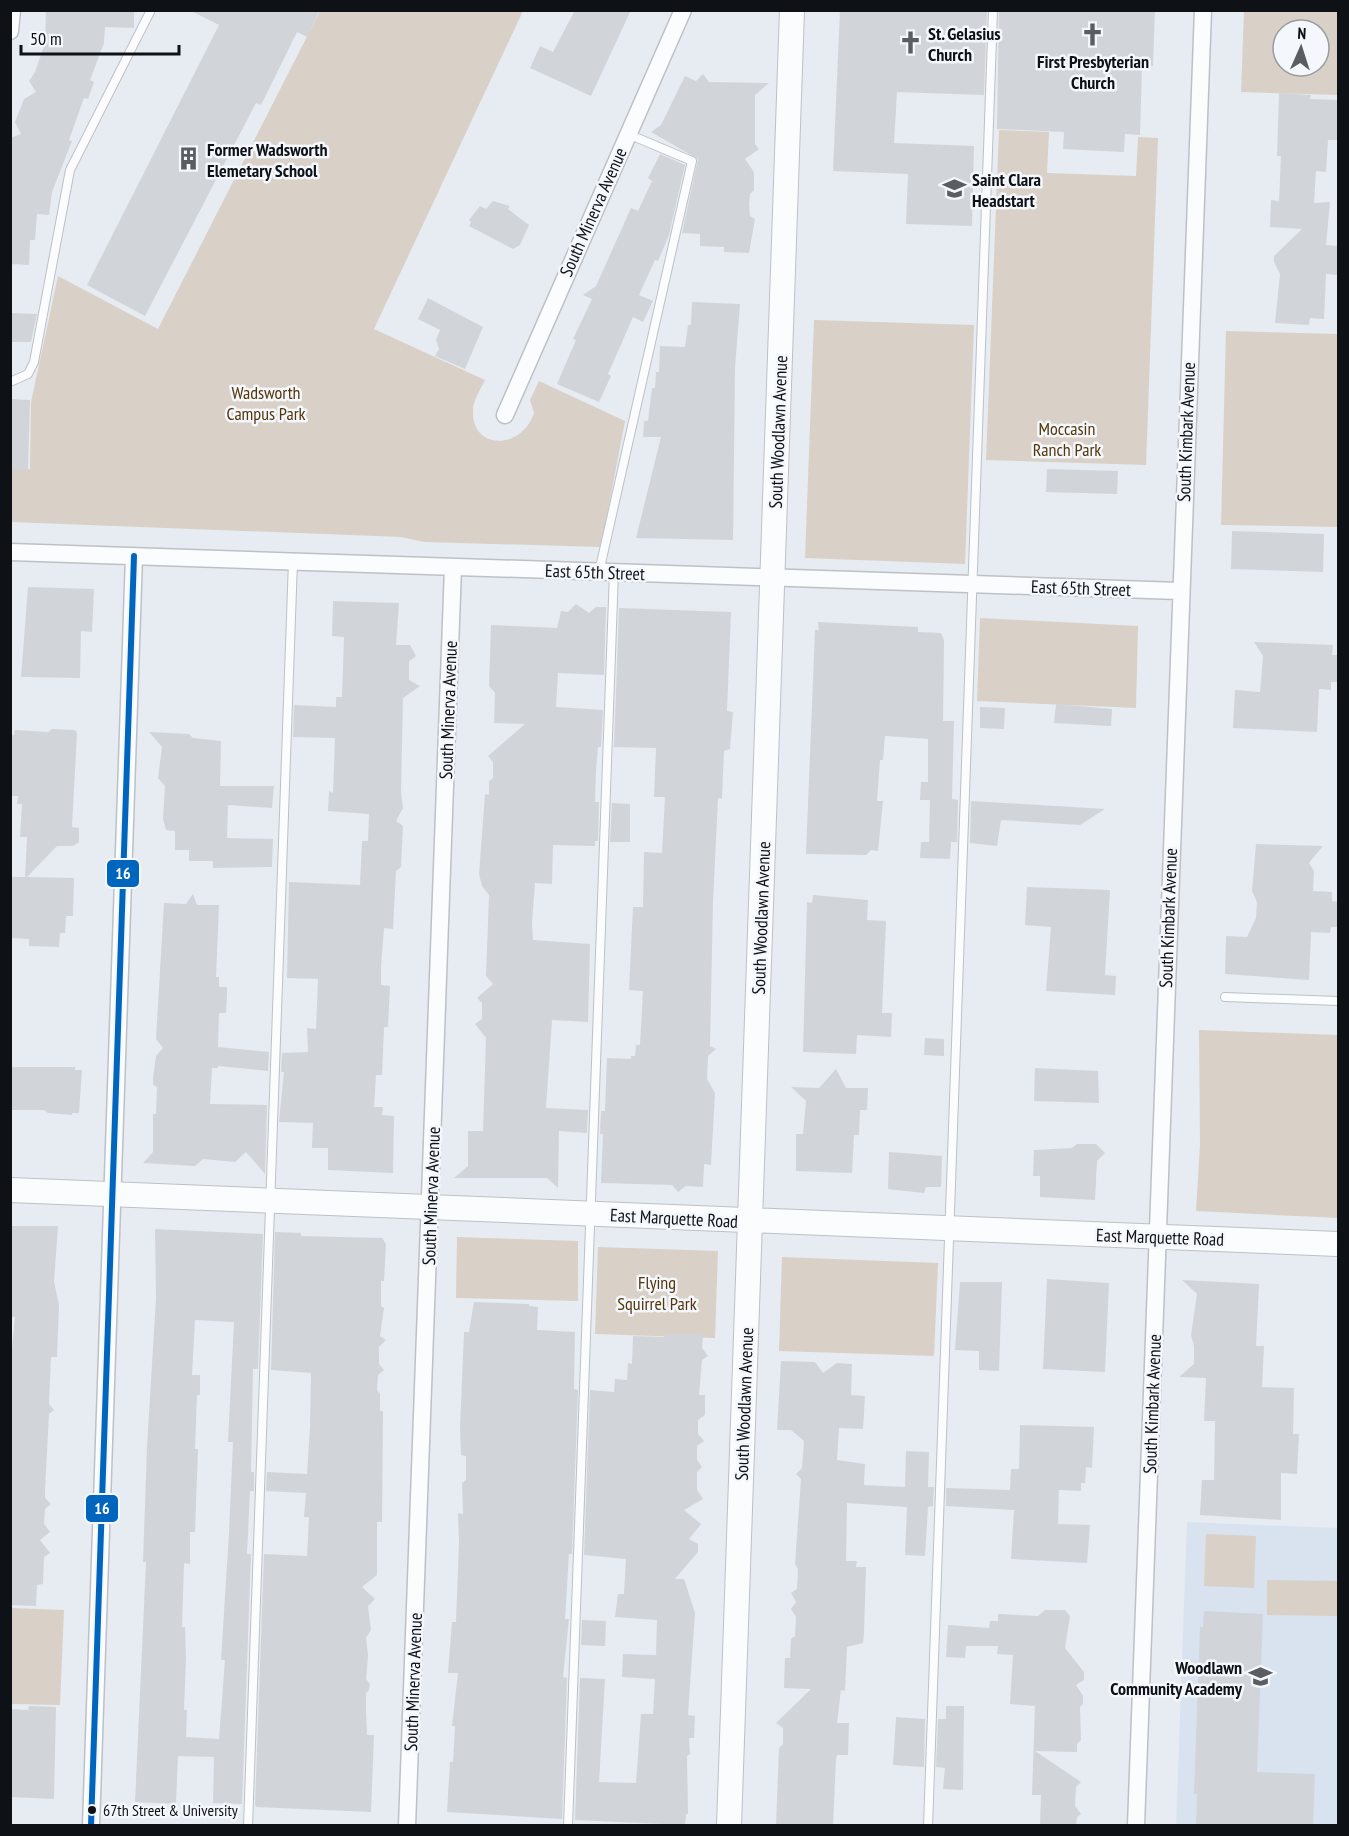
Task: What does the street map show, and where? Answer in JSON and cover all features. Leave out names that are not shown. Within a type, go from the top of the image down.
[{"type":"street","points":[[10,31],[12,10]]},
{"type":"street","name":"South Minerva Avenue","points":[[505,415],[683,10]]},
{"type":"street","name":"South Woodlawn Avenue","points":[[729,1826],[792,10]]},
{"type":"street","name":"South Kimbark Avenue","points":[[1136,1826],[1179,591],[1203,10]]},
{"type":"street","name":"East 65th Street","points":[[10,552],[1179,591]]},
{"type":"street","points":[[91,1826],[134,556]]},
{"type":"street","name":"South Minerva Avenue","points":[[407,1826],[453,567]]},
{"type":"street","name":"East Marquette Road","points":[[10,1190],[1338,1244]]},
{"type":"lane","points":[[10,382],[28,374],[34,362],[70,170],[151,10]]},
{"type":"lane","points":[[928,1826],[993,10]]},
{"type":"lane","points":[[568,1826],[592,1214],[606,572],[692,161],[628,134]]},
{"type":"lane","points":[[248,1826],[293,561]]},
{"type":"lane","points":[[1225,997],[1338,1001]]},
{"type":"shaded area","name":"Woodlawn Community Academy","points":[[1187,1522],[1338,1528],[1338,1825],[1176,1826]]},
{"type":"green space","name":"Wadsworth Campus Park","points":[[320,11],[523,11],[374,329],[485,380],[473,410],[475,423],[480,433],[488,439],[498,441],[509,439],[519,434],[528,425],[534,413],[530,400],[539,381],[625,421],[601,547],[424,542],[401,537],[11,522],[11,468],[30,469],[31,402],[58,276],[158,329]]},
{"type":"green space","points":[[1244,11],[1338,11],[1338,95],[1241,92]]},
{"type":"green space","name":"Moccasin Ranch Park","points":[[999,130],[1049,132],[1047,173],[1136,176],[1138,137],[1158,138],[1146,465],[986,460]]},
{"type":"green space","points":[[814,320],[974,325],[965,564],[805,558]]},
{"type":"green space","points":[[1226,331],[1338,334],[1338,527],[1221,525]]},
{"type":"green space","points":[[980,618],[1138,626],[1136,708],[977,701]]},
{"type":"green space","points":[[1199,1030],[1338,1035],[1338,1218],[1196,1211],[1200,1145]]},
{"type":"green space","points":[[457,1237],[578,1241],[578,1301],[456,1298]]},
{"type":"green space","name":"Flying Squirrel Park","points":[[598,1247],[718,1251],[715,1338],[595,1334]]},
{"type":"green space","points":[[782,1257],[938,1263],[934,1356],[779,1351]]},
{"type":"green space","points":[[1206,1534],[1256,1536],[1254,1588],[1204,1586]]},
{"type":"green space","points":[[1267,1580],[1338,1581],[1338,1616],[1267,1615]]},
{"type":"green space","points":[[11,1608],[64,1610],[60,1705],[11,1704]]},
{"type":"building","points":[[46,10],[134,10],[134,28],[105,27],[104,43],[90,80],[94,82],[88,99],[84,98],[69,140],[72,141],[52,192],[49,215],[37,214],[35,240],[30,240],[29,265],[10,264],[10,138],[21,134],[15,122],[24,99],[36,92],[29,81],[35,72],[45,43]]},
{"type":"building","name":"Former Wadsworth Elemetary School","points":[[189,10],[320,10],[307,37],[297,32],[261,105],[256,103],[145,316],[87,285],[219,25]]},
{"type":"building","points":[[575,10],[631,10],[591,96],[530,68],[540,46],[553,52]]},
{"type":"building","points":[[840,10],[987,10],[984,95],[897,92],[894,143],[974,146],[972,226],[906,224],[908,174],[833,171]]},
{"type":"building","points":[[999,10],[1155,10],[1153,66],[1142,66],[1140,135],[1125,134],[1124,152],[1063,149],[1064,132],[997,129]]},
{"type":"building","points":[[703,74],[709,82],[769,83],[755,95],[755,144],[759,149],[745,159],[754,172],[754,190],[750,194],[749,204],[750,216],[755,219],[749,253],[724,252],[724,247],[700,246],[700,234],[682,233],[698,159],[651,132],[661,125],[685,76],[696,81]]},
{"type":"building","points":[[1279,93],[1311,95],[1310,99],[1338,100],[1338,140],[1328,140],[1326,172],[1316,171],[1314,203],[1330,202],[1326,245],[1338,246],[1338,275],[1326,274],[1324,319],[1310,318],[1309,325],[1275,323],[1280,274],[1274,262],[1274,256],[1302,229],[1270,227],[1271,200],[1279,201],[1281,156],[1277,156]]},
{"type":"building","points":[[660,154],[685,165],[669,235],[639,295],[653,301],[643,322],[633,317],[608,374],[611,376],[599,402],[557,384],[576,340],[573,339],[592,299],[583,295],[596,286],[631,208],[638,211],[652,181],[648,178]]},
{"type":"building","points":[[493,201],[510,206],[508,209],[529,225],[520,245],[513,249],[469,226],[471,222],[469,220],[480,206],[486,209]]},
{"type":"building","points":[[428,298],[483,327],[465,369],[435,356],[439,349],[436,340],[440,330],[418,319]]},
{"type":"building","points":[[692,302],[740,304],[735,368],[733,540],[636,538],[661,437],[643,437],[644,421],[648,421],[652,388],[655,388],[656,372],[659,372],[660,346],[685,347],[688,325],[691,325]]},
{"type":"building","points":[[10,313],[37,314],[31,342],[10,342]]},
{"type":"building","points":[[10,399],[30,400],[28,470],[10,469]]},
{"type":"building","points":[[1047,469],[1118,471],[1117,494],[1046,492]]},
{"type":"building","points":[[1232,531],[1324,534],[1323,572],[1231,569]]},
{"type":"building","points":[[28,587],[94,589],[92,632],[81,631],[80,678],[21,677]]},
{"type":"building","points":[[333,601],[399,603],[396,645],[410,645],[416,656],[409,661],[409,680],[420,686],[403,698],[401,792],[403,808],[396,821],[403,826],[401,867],[396,871],[393,929],[384,928],[381,966],[381,985],[390,986],[388,1027],[384,1027],[382,1075],[376,1075],[374,1107],[383,1107],[382,1115],[394,1116],[393,1173],[328,1170],[328,1148],[312,1148],[313,1123],[279,1122],[284,1072],[281,1072],[282,1053],[308,1052],[307,1028],[316,1029],[318,979],[287,978],[289,882],[360,885],[362,841],[368,841],[369,814],[328,811],[329,791],[333,793],[335,738],[293,737],[294,705],[336,707],[336,697],[342,697],[344,637],[332,636]]},
{"type":"building","points":[[576,604],[589,613],[596,607],[606,607],[604,675],[558,673],[556,707],[603,710],[601,747],[598,747],[596,770],[595,802],[599,802],[598,841],[595,841],[595,846],[553,845],[552,884],[535,883],[532,923],[533,940],[590,944],[588,1022],[552,1020],[546,1108],[588,1110],[587,1133],[559,1131],[558,1188],[547,1178],[454,1178],[468,1166],[468,1131],[483,1131],[486,1038],[475,1024],[482,1019],[482,1003],[477,998],[493,984],[486,976],[489,895],[482,886],[479,874],[485,794],[489,795],[489,781],[493,778],[493,762],[488,756],[525,724],[494,723],[495,693],[489,686],[491,625],[557,628],[561,611],[568,612]]},
{"type":"building","points":[[619,608],[731,612],[727,711],[733,712],[730,749],[724,751],[722,799],[718,798],[713,902],[710,1046],[716,1049],[708,1056],[707,1079],[715,1093],[711,1165],[704,1164],[703,1187],[686,1186],[678,1192],[672,1185],[601,1183],[603,1134],[600,1134],[601,1111],[605,1111],[607,1058],[631,1059],[631,1056],[635,1056],[636,1045],[640,1045],[643,991],[629,990],[633,907],[643,907],[644,852],[662,853],[665,797],[654,797],[656,748],[614,747]]},
{"type":"building","points":[[818,622],[918,627],[918,632],[941,633],[944,640],[943,721],[954,721],[952,799],[958,800],[957,842],[951,842],[950,859],[920,858],[921,842],[929,842],[930,800],[920,800],[921,782],[928,782],[928,739],[885,736],[883,760],[880,760],[877,801],[883,801],[878,851],[871,850],[866,855],[806,854],[815,630],[819,630]]},
{"type":"building","points":[[1254,642],[1333,645],[1332,655],[1338,655],[1338,682],[1331,682],[1331,690],[1319,689],[1317,732],[1233,728],[1235,690],[1260,692],[1263,656]]},
{"type":"building","points":[[1056,704],[1112,709],[1111,726],[1054,723]]},
{"type":"building","points":[[980,707],[1005,708],[1004,729],[980,728]]},
{"type":"building","points":[[52,729],[75,730],[77,733],[72,827],[79,828],[79,842],[73,846],[57,846],[27,877],[74,878],[73,916],[66,916],[65,933],[60,933],[59,947],[29,946],[29,939],[10,938],[10,877],[25,877],[27,837],[20,837],[22,804],[17,804],[18,796],[10,796],[10,735],[14,735],[15,730],[48,732]]},
{"type":"building","points":[[149,732],[189,734],[193,738],[221,741],[220,786],[274,786],[272,808],[228,805],[227,838],[273,839],[272,867],[213,868],[213,861],[189,861],[189,850],[175,850],[175,831],[166,830],[163,819],[165,786],[158,778],[162,747]]},
{"type":"building","points":[[971,801],[1105,809],[1080,825],[1001,820],[997,846],[970,843]]},
{"type":"building","points":[[612,803],[630,804],[630,842],[610,842]]},
{"type":"building","points":[[1256,844],[1323,846],[1309,863],[1314,871],[1313,891],[1332,892],[1332,901],[1338,902],[1338,927],[1331,927],[1330,933],[1311,932],[1309,980],[1225,974],[1226,936],[1247,937],[1256,918],[1257,902],[1252,891]]},
{"type":"building","points":[[1027,887],[1110,890],[1105,975],[1116,976],[1115,995],[1046,991],[1051,927],[1025,925]]},
{"type":"building","points":[[193,894],[197,905],[219,905],[216,977],[219,977],[219,987],[227,987],[227,995],[226,1013],[219,1013],[218,1047],[269,1052],[268,1071],[218,1066],[218,1068],[212,1068],[210,1104],[267,1105],[265,1174],[246,1152],[235,1162],[203,1159],[195,1166],[143,1163],[153,1152],[153,1114],[156,1114],[157,1087],[153,1085],[153,1078],[156,1056],[163,1048],[156,1039],[164,903],[186,904]]},
{"type":"building","points":[[813,895],[868,900],[867,920],[886,921],[882,1013],[892,1013],[891,1037],[857,1035],[856,1054],[803,1052],[807,902],[812,903]]},
{"type":"building","points":[[925,1038],[944,1039],[944,1056],[924,1055]]},
{"type":"building","points":[[10,1067],[75,1067],[75,1070],[82,1070],[79,1113],[72,1113],[72,1115],[48,1113],[44,1110],[10,1110]]},
{"type":"building","points":[[1035,1068],[1098,1071],[1099,1103],[1034,1101]]},
{"type":"building","points":[[836,1069],[846,1088],[868,1088],[867,1110],[860,1110],[859,1135],[854,1135],[852,1173],[796,1171],[796,1134],[803,1134],[806,1101],[791,1087],[819,1088]]},
{"type":"building","points":[[1077,1144],[1096,1144],[1105,1153],[1097,1161],[1095,1200],[1040,1197],[1040,1176],[1033,1176],[1034,1150],[1072,1148]]},
{"type":"building","points":[[889,1152],[942,1156],[941,1187],[926,1187],[924,1193],[888,1189]]},
{"type":"building","points":[[10,1226],[58,1226],[54,1281],[59,1305],[57,1357],[51,1357],[49,1404],[54,1410],[49,1414],[45,1490],[45,1498],[51,1504],[45,1509],[44,1524],[50,1532],[40,1540],[50,1553],[44,1557],[43,1584],[37,1585],[36,1606],[10,1605],[10,1369],[15,1317],[10,1317]]},
{"type":"building","points":[[155,1229],[263,1234],[258,1369],[253,1369],[251,1472],[254,1472],[254,1491],[250,1491],[247,1554],[251,1554],[242,1804],[213,1803],[214,1757],[178,1756],[176,1804],[135,1802],[146,1562],[143,1562],[147,1447],[156,1298]],"holes":[[[195,1320],[234,1322],[228,1442],[233,1442],[221,1660],[225,1660],[219,1739],[186,1737],[185,1627],[182,1627],[184,1563],[190,1564],[190,1532],[195,1532],[198,1449],[195,1449],[197,1395],[200,1395],[200,1375],[192,1375]]]},
{"type":"building","points":[[275,1232],[301,1233],[301,1236],[382,1238],[386,1244],[384,1281],[381,1281],[381,1306],[384,1308],[380,1336],[386,1340],[379,1347],[379,1364],[384,1370],[378,1375],[377,1390],[380,1394],[380,1411],[383,1411],[382,1522],[377,1522],[377,1575],[362,1587],[375,1599],[368,1606],[371,1630],[366,1638],[368,1656],[366,1679],[370,1684],[366,1693],[367,1735],[374,1735],[371,1812],[256,1807],[255,1805],[264,1554],[307,1556],[309,1517],[304,1517],[306,1493],[266,1491],[267,1472],[307,1474],[310,1427],[311,1373],[271,1370]]},
{"type":"building","points":[[1047,1279],[1109,1283],[1105,1372],[1043,1369]]},
{"type":"building","points":[[1182,1280],[1259,1284],[1256,1346],[1264,1346],[1262,1387],[1294,1388],[1293,1434],[1299,1434],[1297,1474],[1281,1473],[1281,1520],[1200,1515],[1202,1480],[1214,1480],[1215,1421],[1204,1421],[1206,1378],[1179,1377],[1194,1364],[1194,1346],[1191,1335],[1197,1294]]},
{"type":"building","points":[[960,1282],[1002,1282],[999,1371],[979,1370],[979,1351],[955,1350]]},
{"type":"building","points":[[474,1302],[529,1304],[529,1306],[538,1307],[537,1330],[575,1332],[574,1389],[578,1390],[572,1554],[569,1554],[565,1619],[569,1619],[563,1677],[567,1678],[562,1819],[447,1812],[450,1762],[453,1762],[455,1726],[452,1726],[458,1673],[448,1673],[452,1622],[456,1622],[458,1513],[463,1514],[462,1483],[466,1480],[466,1456],[461,1455],[460,1427],[464,1332],[469,1332]]},
{"type":"building","points":[[668,1334],[703,1335],[702,1348],[708,1356],[702,1360],[699,1395],[705,1395],[705,1415],[698,1420],[698,1434],[704,1441],[697,1446],[697,1460],[702,1467],[697,1472],[697,1490],[703,1499],[684,1510],[701,1524],[689,1539],[698,1544],[698,1552],[675,1579],[684,1579],[695,1613],[688,1715],[695,1716],[694,1738],[689,1738],[690,1754],[687,1756],[688,1814],[686,1814],[685,1825],[575,1820],[580,1678],[605,1679],[599,1782],[636,1783],[641,1714],[653,1714],[655,1679],[622,1677],[623,1654],[656,1655],[657,1620],[615,1617],[618,1594],[624,1594],[626,1559],[584,1555],[590,1390],[614,1392],[615,1379],[627,1380],[628,1363],[632,1364],[633,1336],[663,1337]]},
{"type":"building","points":[[781,1361],[815,1362],[823,1373],[837,1363],[852,1364],[851,1395],[865,1396],[863,1429],[839,1428],[837,1460],[865,1464],[864,1485],[905,1487],[906,1451],[929,1452],[928,1487],[934,1487],[933,1506],[928,1507],[925,1556],[905,1555],[907,1507],[847,1503],[846,1561],[857,1561],[856,1567],[866,1567],[864,1633],[863,1643],[847,1647],[845,1691],[841,1690],[837,1723],[849,1723],[848,1755],[837,1755],[836,1759],[833,1826],[776,1825],[779,1748],[783,1744],[783,1728],[776,1723],[811,1689],[784,1688],[785,1658],[790,1658],[791,1639],[795,1636],[796,1617],[791,1609],[796,1602],[791,1593],[797,1589],[798,1569],[795,1564],[801,1479],[796,1474],[802,1468],[804,1441],[791,1430],[777,1430]]},
{"type":"building","points":[[1020,1425],[1094,1427],[1092,1468],[1086,1467],[1085,1483],[1081,1483],[1081,1491],[1059,1490],[1058,1524],[1090,1525],[1087,1563],[1011,1559],[1014,1510],[946,1506],[946,1488],[1010,1490],[1011,1469],[1019,1469]]},
{"type":"building","points":[[1045,1610],[1065,1610],[1070,1616],[1065,1648],[1084,1672],[1084,1680],[1076,1685],[1083,1696],[1083,1704],[1080,1707],[1081,1740],[1077,1744],[1077,1752],[1035,1751],[1081,1782],[1076,1787],[1075,1806],[1081,1814],[1077,1817],[1076,1826],[1040,1826],[1041,1795],[1032,1795],[1035,1706],[1010,1704],[1013,1655],[997,1654],[998,1646],[966,1646],[965,1658],[946,1657],[948,1625],[989,1628],[990,1621],[998,1621],[998,1614],[1038,1616]]},
{"type":"building","points":[[1204,1611],[1263,1614],[1257,1772],[1315,1774],[1313,1826],[1196,1825],[1197,1794],[1194,1794],[1200,1627],[1203,1627]]},
{"type":"building","points":[[582,1620],[606,1621],[605,1646],[581,1645]]},
{"type":"building","points":[[29,1706],[56,1707],[54,1799],[10,1797],[10,1709],[28,1710]]},
{"type":"building","points":[[946,1706],[964,1706],[963,1790],[943,1789],[945,1768],[936,1767],[938,1719],[946,1719]]},
{"type":"building","points":[[896,1717],[925,1719],[924,1767],[893,1765]]},
{"type":"transit line","name":"16","points":[[91,1826],[134,556]]},
{"type":"place","name":"First Presbyterian Church","points":[[1093,35]]},
{"type":"place","name":"St. Gelasius Church","points":[[910,43]]},
{"type":"place","name":"Former Wadsworth Elemetary School","points":[[189,159]]},
{"type":"place","name":"Saint Clara Headstart","points":[[954,189]]},
{"type":"place","name":"Woodlawn Community Academy","points":[[1260,1677]]},
{"type":"place","name":"67th Street & University","points":[[92,1810]]}]
